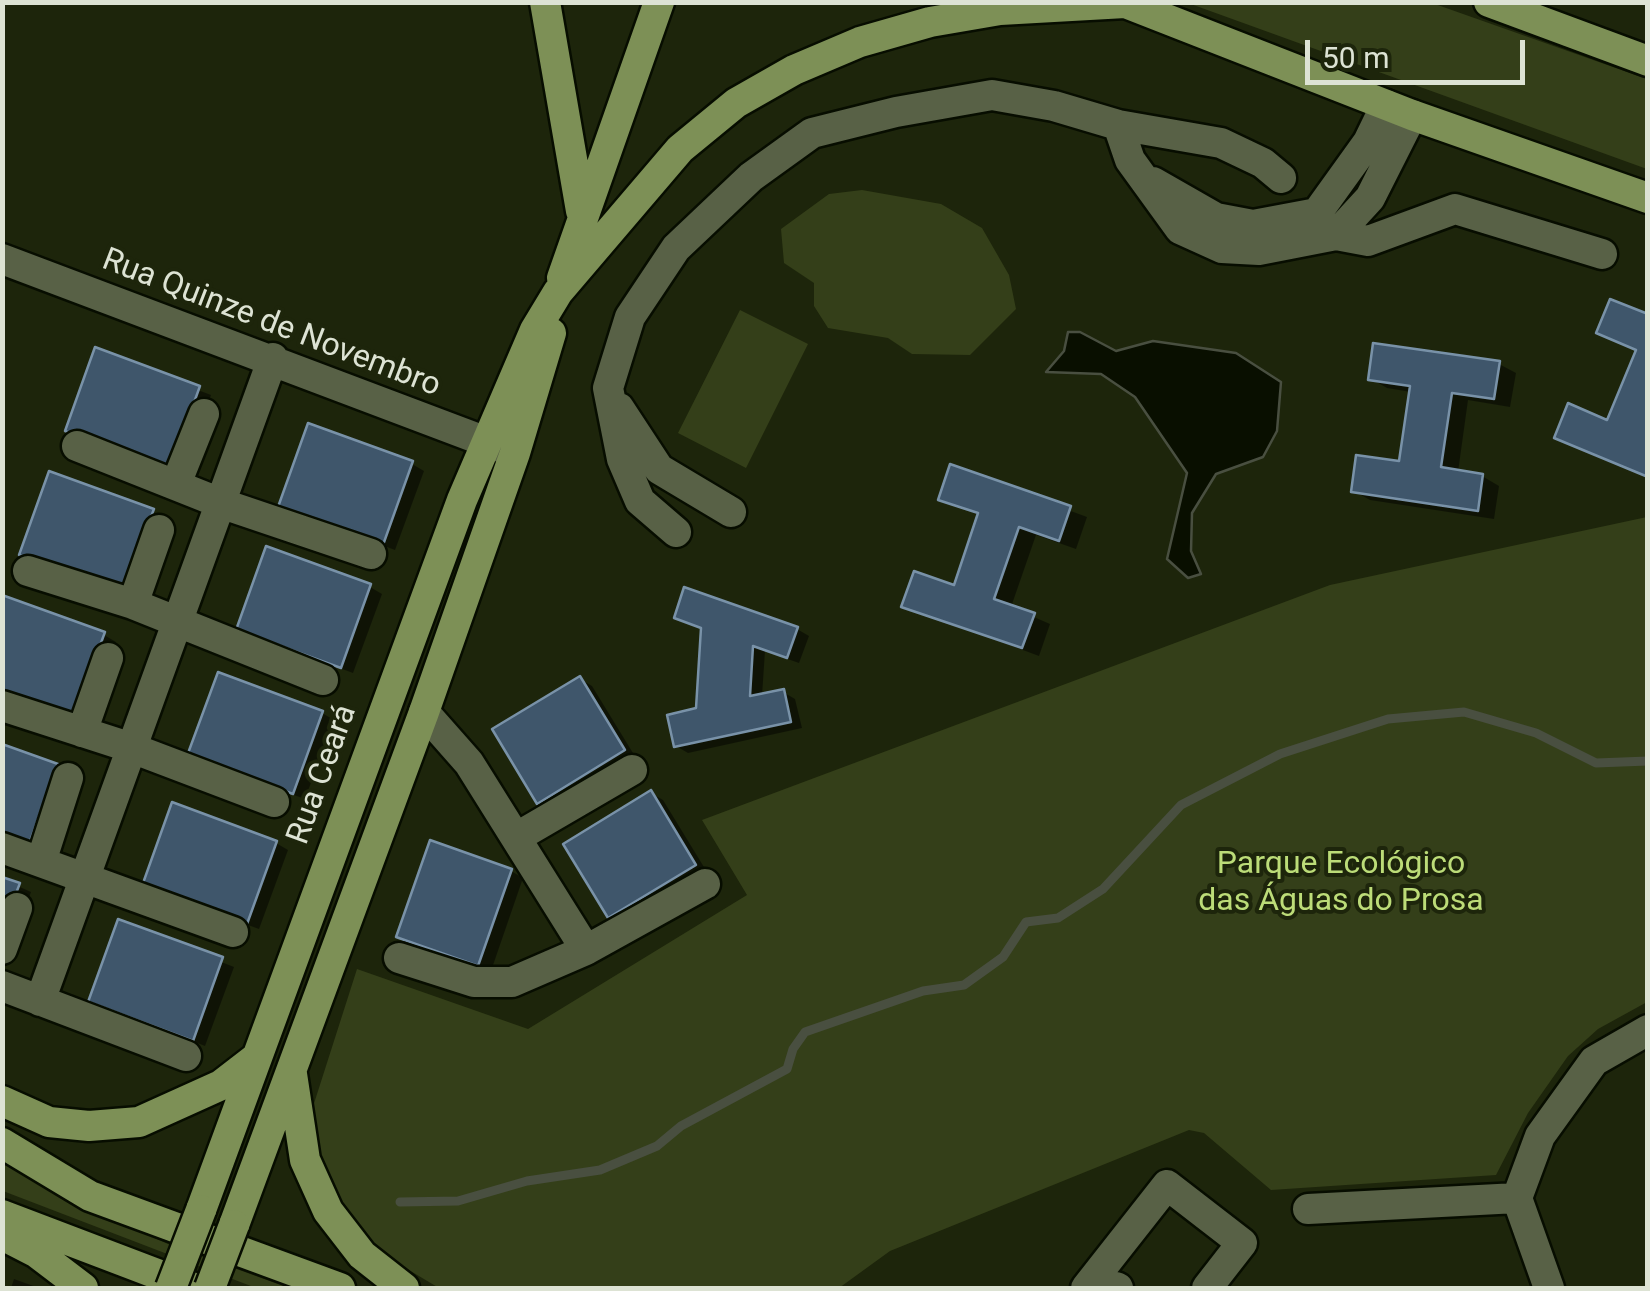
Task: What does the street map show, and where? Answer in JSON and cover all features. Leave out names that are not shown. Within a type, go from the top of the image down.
[{"type":"main road","points":[[544,2],[582,216]]},
{"type":"main road","name":"Rua Ceará","points":[[210,1288],[424,712],[535,330],[558,292],[659,2]]},
{"type":"main road","points":[[1489,2],[1648,61]]},
{"type":"main road","points":[[558,292],[680,149],[736,103],[794,70],[860,42],[930,22],[1000,10],[1124,3],[1399,110],[1648,198]]},
{"type":"main road","name":"Rua Ceará","points":[[171,1288],[256,1058],[501,448]]},
{"type":"main road","points":[[2,1101],[49,1122],[89,1126],[138,1122],[222,1085],[256,1058]]},
{"type":"main road","points":[[291,1068],[306,1160],[328,1211],[362,1256],[404,1288]]},
{"type":"main road","points":[[2,1144],[90,1196],[340,1288]]},
{"type":"main road","points":[[2,1215],[194,1288]]},
{"type":"main road","points":[[2,1235],[37,1252],[82,1288]]},
{"type":"street","points":[[676,532],[640,501],[622,459],[608,388],[630,317],[676,248],[751,177],[812,133],[896,112],[992,95],[1054,106],[1118,125],[1221,143],[1263,162],[1282,178]]},
{"type":"street","points":[[1138,172],[1216,218],[1253,225],[1286,222],[1318,213],[1368,142],[1399,110]]},
{"type":"street","points":[[1336,235],[1370,198],[1399,110]]},
{"type":"street","points":[[1118,125],[1138,172],[1180,229],[1222,248],[1259,250],[1336,235],[1368,241],[1456,209],[1602,254]]},
{"type":"street","name":"Rua Quinze de Novembro","points":[[2,259],[273,358],[501,448]]},
{"type":"street","points":[[40,1001],[273,358]]},
{"type":"street","points":[[608,388],[659,468],[731,512]]},
{"type":"street","points":[[176,484],[204,414]]},
{"type":"street","points":[[77,446],[223,504],[371,554]]},
{"type":"street","points":[[133,604],[158,530]]},
{"type":"street","points":[[28,571],[133,604],[323,680]]},
{"type":"street","points":[[82,732],[108,658]]},
{"type":"street","points":[[2,706],[129,747],[274,802]]},
{"type":"street","points":[[424,712],[469,762],[586,950]]},
{"type":"street","points":[[517,837],[632,770]]},
{"type":"street","points":[[41,862],[68,778]]},
{"type":"street","points":[[2,848],[233,932]]},
{"type":"street","points":[[398,958],[474,982],[512,982],[586,950],[705,884]]},
{"type":"street","points":[[2,949],[17,908]]},
{"type":"street","points":[[2,986],[186,1056]]},
{"type":"street","points":[[1549,1288],[1517,1198],[1540,1136],[1594,1062],[1648,1030]]},
{"type":"street","points":[[1086,1288],[1167,1185],[1242,1243],[1207,1288]]},
{"type":"street","points":[[1308,1208],[1517,1198]]},
{"type":"green space","points":[[1188,3],[1432,3],[1647,79],[1647,169]]},
{"type":"green space","points":[[862,190],[941,204],[982,228],[1009,275],[1016,309],[970,355],[912,354],[888,338],[828,328],[814,306],[814,283],[784,263],[781,229],[829,194]]},
{"type":"green space","points":[[740,310],[808,344],[746,468],[678,433]]},
{"type":"green space","name":"Parque Ecológico das Águas do Prosa","points":[[1647,517],[1647,1002],[1598,1029],[1568,1056],[1528,1113],[1496,1175],[1271,1190],[1204,1133],[1189,1130],[890,1251],[839,1288],[439,1288],[382,1254],[338,1212],[311,1149],[310,1116],[357,969],[528,1029],[747,895],[702,820],[1330,585]]},
{"type":"green space","points":[[2,1161],[79,1203],[168,1244],[289,1288],[256,1288],[3,1191]]},
{"type":"shaded area","points":[[1068,332],[1080,332],[1116,351],[1153,341],[1236,353],[1281,382],[1277,431],[1263,457],[1216,474],[1192,513],[1191,551],[1201,574],[1188,578],[1167,559],[1187,473],[1135,397],[1101,374],[1046,372],[1064,351]]},
{"type":"building","points":[[1610,299],[1648,314],[1648,477],[1554,438],[1568,403],[1607,420],[1636,350],[1596,333]]},
{"type":"building","points":[[1373,343],[1500,361],[1494,399],[1452,393],[1441,467],[1483,474],[1478,511],[1351,492],[1356,455],[1399,461],[1410,386],[1368,380]]},
{"type":"building","points":[[95,347],[200,386],[170,469],[65,431]]},
{"type":"building","points":[[308,423],[413,461],[383,545],[278,507]]},
{"type":"building","points":[[950,464],[1071,506],[1059,541],[1019,527],[994,599],[1035,613],[1022,648],[901,607],[914,571],[954,585],[978,513],[938,500]]},
{"type":"building","points":[[49,471],[154,509],[122,591],[19,555]]},
{"type":"building","points":[[266,546],[371,584],[341,668],[236,630]]},
{"type":"building","points":[[684,587],[798,627],[787,658],[753,646],[750,696],[784,689],[791,722],[674,747],[667,715],[696,708],[701,628],[674,618]]},
{"type":"building","points":[[2,595],[105,632],[74,716],[2,690]]},
{"type":"building","points":[[218,672],[323,711],[293,794],[187,756]]},
{"type":"building","points":[[580,676],[625,750],[537,804],[492,729]]},
{"type":"building","points":[[2,744],[58,764],[28,847],[2,838]]},
{"type":"building","points":[[651,790],[696,865],[608,918],[563,844]]},
{"type":"building","points":[[172,802],[277,841],[247,924],[142,886]]},
{"type":"building","points":[[430,840],[512,869],[478,966],[396,937]]},
{"type":"building","points":[[2,877],[20,883],[2,930]]},
{"type":"building","points":[[118,919],[223,957],[193,1041],[88,1002]]},
{"type":"waterway","points":[[400,1202],[458,1201],[527,1181],[600,1170],[657,1146],[681,1126],[787,1069],[793,1049],[805,1032],[923,991],[964,985],[1003,957],[1026,922],[1058,918],[1103,889],[1181,805],[1280,754],[1388,719],[1464,712],[1536,733],[1596,763],[1648,761]]}]
